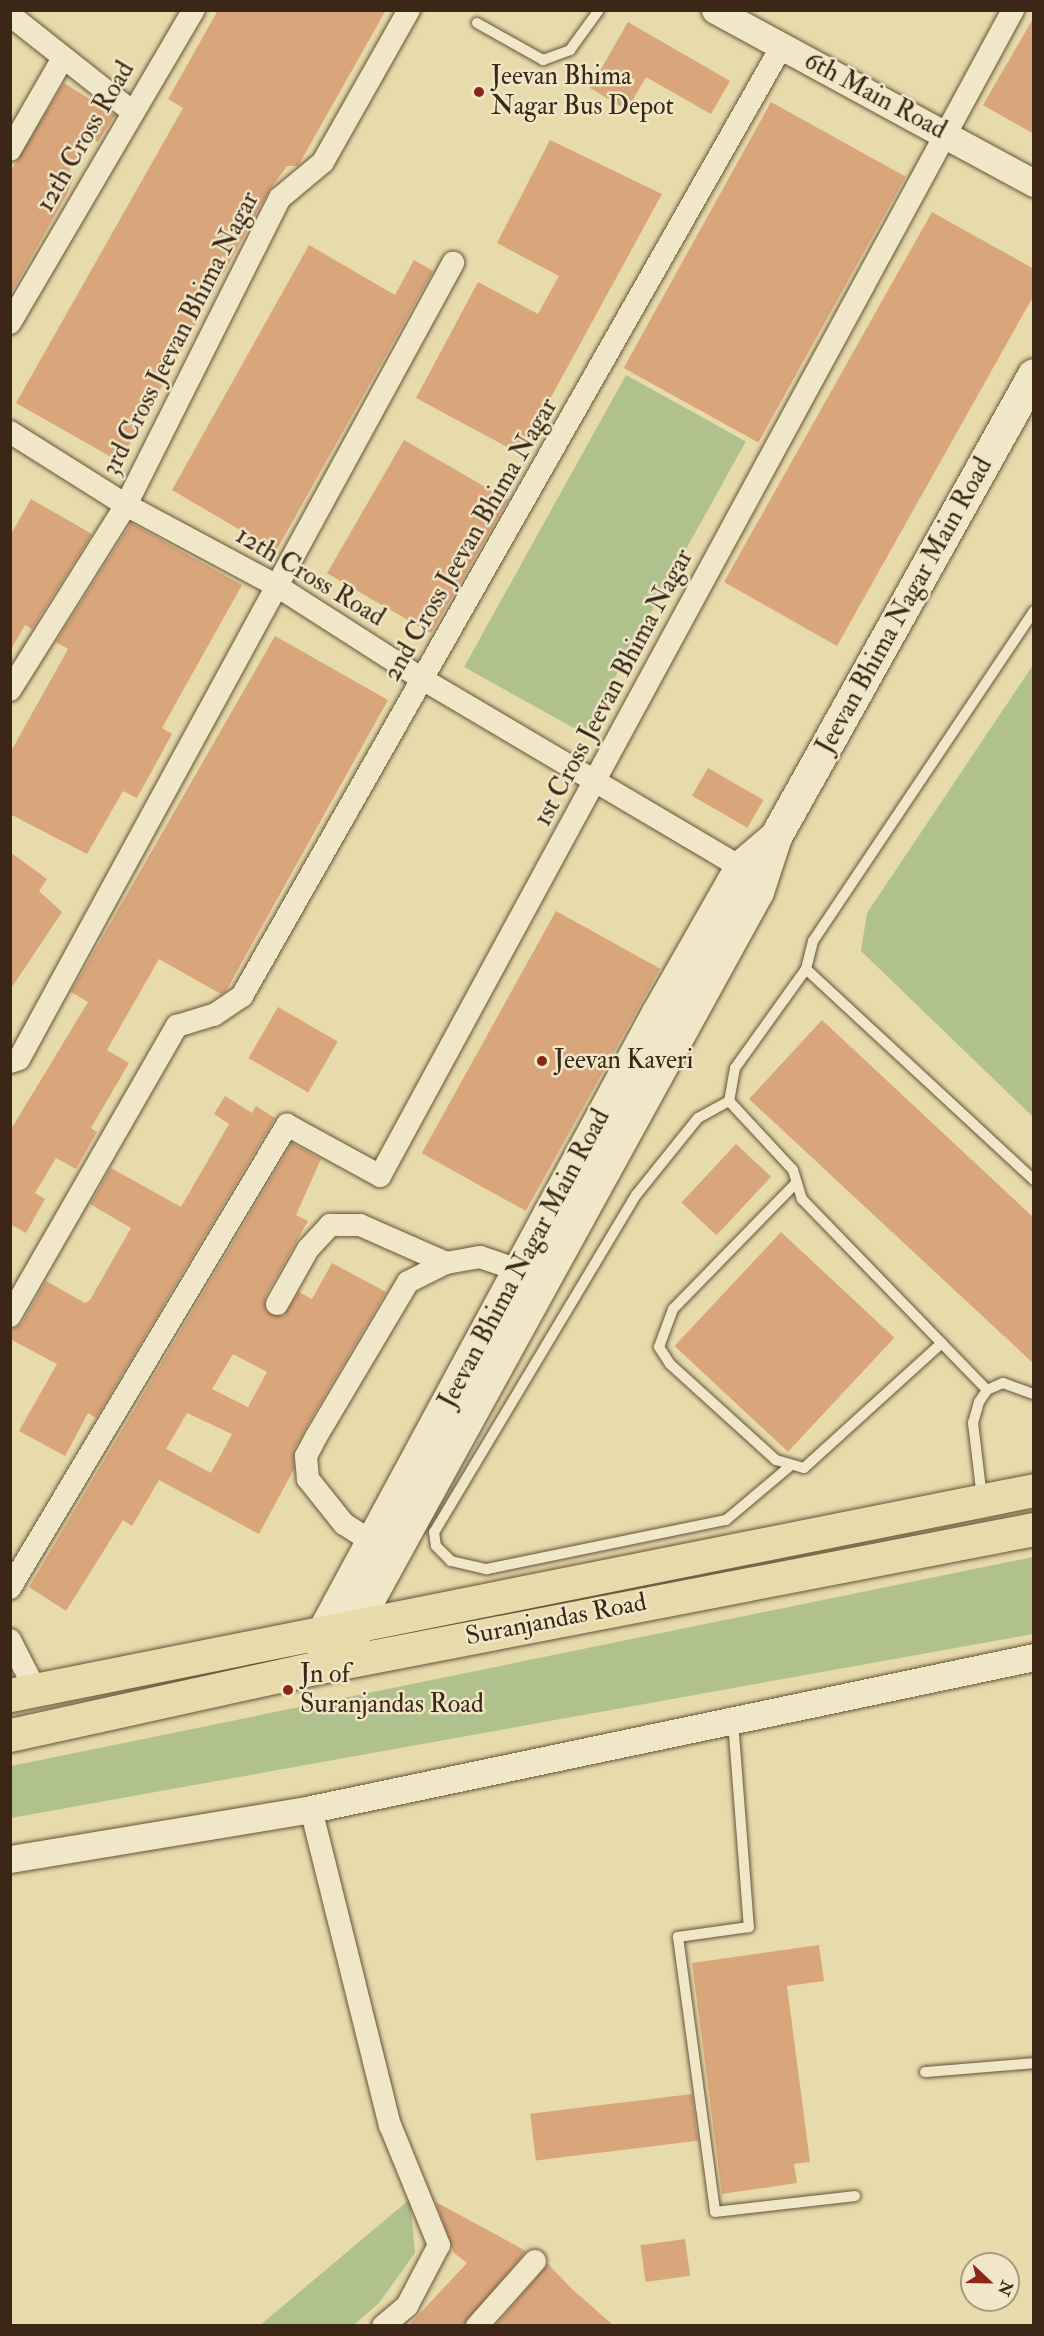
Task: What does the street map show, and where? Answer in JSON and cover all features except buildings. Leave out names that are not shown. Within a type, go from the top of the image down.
[{"type":"main road","name":"Jeevan Bhima Nagar Main Road","points":[[340,1628],[372,1542],[518,1270],[776,837],[1034,375]]},
{"type":"main road","name":"Jeevan Bhima Nagar Main Road","points":[[340,1628],[752,874]]},
{"type":"main road","name":"Suranjandas Road","points":[[23,1692],[1034,1490]]},
{"type":"main road","name":"Suranjandas Road","points":[[10,1735],[337,1663],[1034,1529]]},
{"type":"main road","points":[[337,1663],[340,1628]]},
{"type":"street","name":"12th Cross Road","points":[[10,323],[194,10]]},
{"type":"street","name":"3rd Cross Jeevan Bhima Nagar","points":[[10,690],[126,505],[280,198],[323,162],[409,10]]},
{"type":"street","name":"6th Main Road","points":[[715,10],[1034,183]]},
{"type":"street","name":"1st Cross Jeevan Bhima Nagar","points":[[10,1587],[287,1125],[380,1176],[596,784],[1013,10]]},
{"type":"street","points":[[10,15],[133,112]]},
{"type":"street","name":"2nd Cross Jeevan Bhima Nagar","points":[[10,1316],[177,1026],[214,1015],[242,996],[424,680],[782,46]]},
{"type":"street","points":[[10,150],[63,58]]},
{"type":"street","points":[[10,1062],[19,1059],[453,263]]},
{"type":"street","name":"12th Cross Road","points":[[10,432],[126,505],[277,586],[424,680],[596,784],[752,874]]},
{"type":"street","points":[[277,1304],[308,1249],[330,1225],[360,1225],[447,1263]]},
{"type":"street","points":[[372,1542],[344,1524],[324,1500],[308,1479],[306,1456],[399,1289],[447,1263],[480,1257],[518,1270]]},
{"type":"street","points":[[10,1640],[23,1692]]},
{"type":"street","points":[[10,1859],[311,1809],[1034,1657]]},
{"type":"street","points":[[311,1809],[390,2126],[438,2245],[407,2306],[383,2325]]},
{"type":"street","points":[[477,2325],[535,2261]]},
{"type":"lane","points":[[477,24],[543,60],[570,51],[598,10]]},
{"type":"lane","points":[[729,1101],[735,1068],[806,969],[813,940],[1034,612]]},
{"type":"lane","points":[[806,969],[1034,1180]]},
{"type":"lane","points":[[729,1101],[788,1165],[802,1199],[987,1390]]},
{"type":"lane","points":[[729,1101],[698,1118],[636,1195],[434,1533],[436,1546],[452,1561],[487,1569],[726,1520],[789,1467],[817,1462],[942,1342]]},
{"type":"lane","points":[[789,1467],[670,1364],[659,1347],[662,1328],[684,1296],[796,1183]]},
{"type":"lane","points":[[983,1501],[973,1422],[987,1390],[1003,1383],[1034,1394]]},
{"type":"lane","points":[[734,1721],[749,1927],[678,1938],[715,2212],[855,2196]]},
{"type":"lane","points":[[925,2072],[1034,2063]]},
{"type":"green space","points":[[626,375],[746,441],[584,734],[464,667]]},
{"type":"green space","points":[[1033,665],[1033,1117],[861,951],[867,913]]},
{"type":"green space","points":[[1033,1557],[1033,1634],[11,1818],[11,1766]]},
{"type":"green space","points":[[410,2199],[415,2253],[379,2303],[354,2325],[259,2326]]},
{"type":"place","name":"Jeevan Bhima Nagar Bus Depot","points":[[479,92]]},
{"type":"place","name":"Jeevan Kaveri","points":[[542,1061]]},
{"type":"place","name":"Jn of Suranjandas Road","points":[[288,1690]]}]
